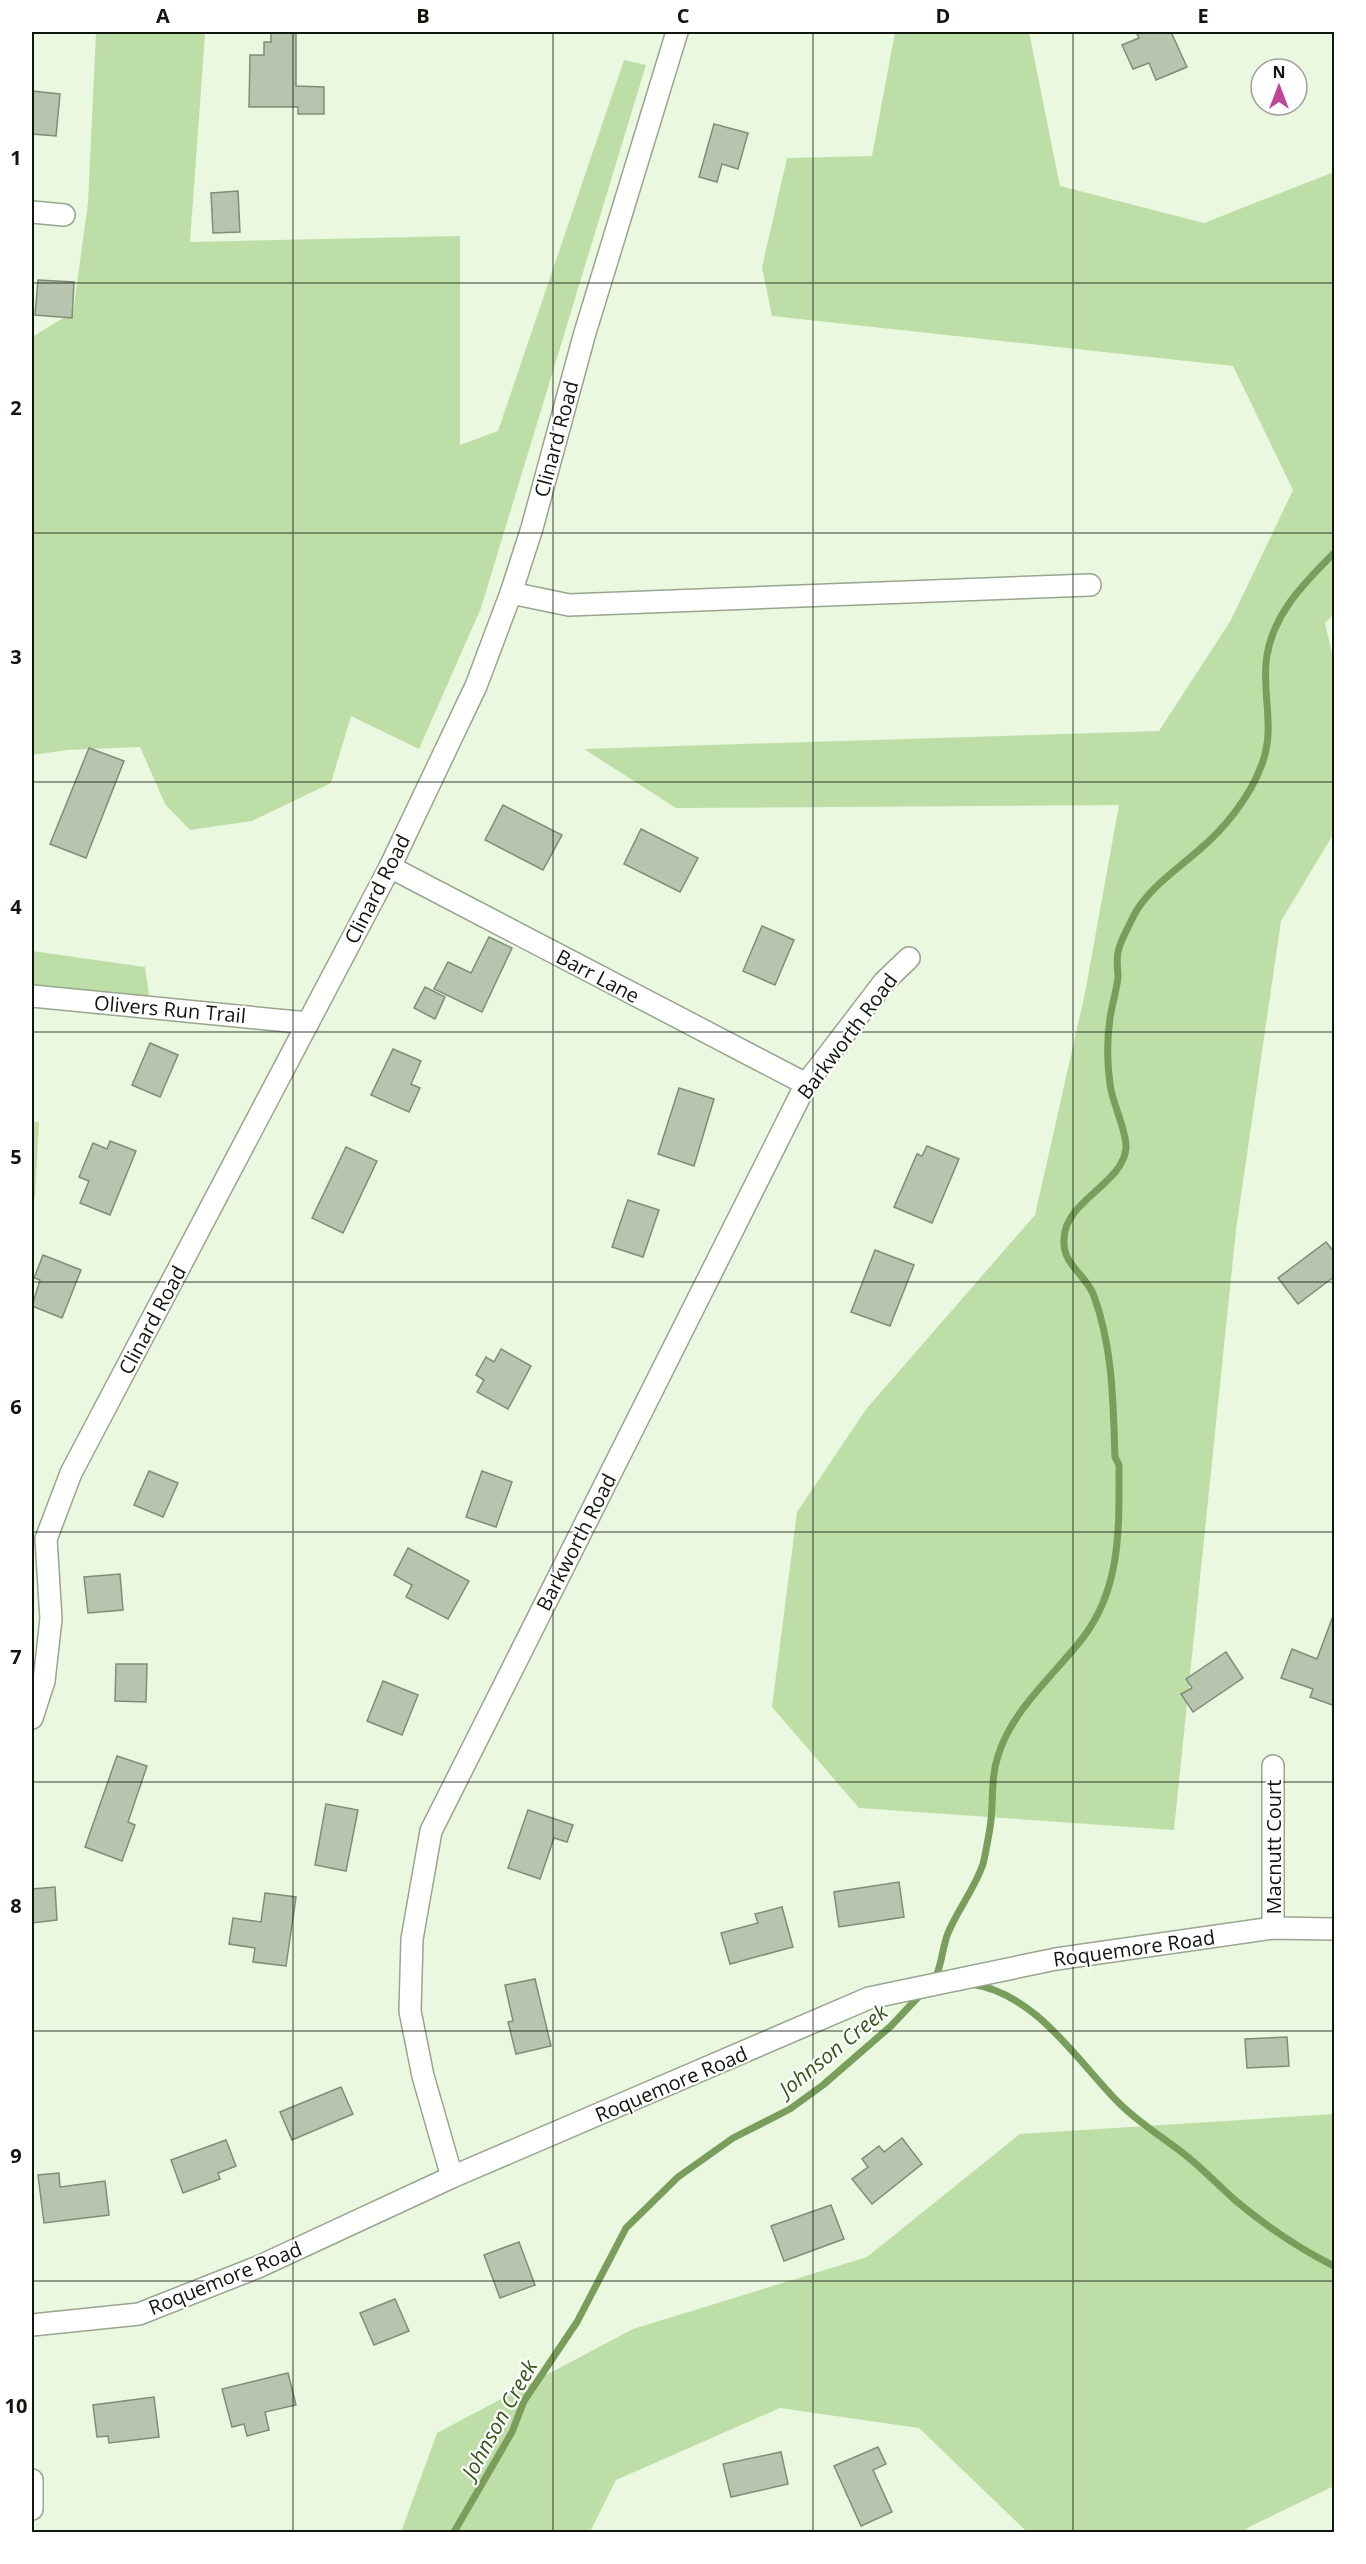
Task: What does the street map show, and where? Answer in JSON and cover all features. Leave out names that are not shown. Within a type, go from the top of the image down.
[{"type":"street","name":"Clinard Road","points":[[32,1718],[44,1682],[51,1620],[46,1539],[71,1473],[390,867],[476,686],[511,593],[532,528],[587,325],[677,32]]},
{"type":"street","points":[[32,212],[64,215]]},
{"type":"street","points":[[511,593],[569,605],[1090,585]]},
{"type":"street","name":"Barr Lane","points":[[390,867],[806,1084]]},
{"type":"street","name":"Barkworth Road","points":[[452,2177],[423,2076],[410,2011],[412,1939],[431,1831],[806,1084],[884,982],[909,958]]},
{"type":"street","name":"Olivers Run Trail","points":[[32,996],[308,1023]]},
{"type":"street","name":"Macnutt Court","points":[[1273,1766],[1273,1928]]},
{"type":"street","name":"Roquemore Road","points":[[32,2325],[139,2314],[258,2267],[452,2177],[869,1998],[1056,1959],[1273,1928],[1335,1929]]},
{"type":"street","points":[[32,2480],[32,2509]]},
{"type":"green space","points":[[96,32],[211,32],[205,34],[190,242],[460,236],[460,445],[498,431],[624,60],[646,65],[481,608],[419,749],[351,716],[331,783],[252,821],[190,830],[165,804],[140,747],[67,750],[32,755],[32,337],[73,312],[88,203]]},
{"type":"green space","points":[[895,32],[1029,32],[1060,186],[1204,223],[1334,172],[1334,614],[1325,623],[1334,662],[1334,833],[1281,921],[1236,1230],[1174,1830],[859,1808],[772,1707],[797,1512],[867,1408],[1035,1215],[1085,993],[1119,805],[676,808],[584,749],[1159,731],[1231,620],[1293,490],[1233,366],[772,316],[762,267],[787,158],[872,156]]},
{"type":"green space","points":[[32,951],[145,967],[150,1002],[32,987]]},
{"type":"green space","points":[[32,1122],[39,1122],[35,1197],[32,1208]]},
{"type":"green space","points":[[1334,2114],[1334,2486],[1249,2527],[1244,2532],[1027,2532],[919,2428],[780,2408],[616,2480],[590,2532],[401,2532],[437,2433],[633,2329],[867,2257],[1020,2134]]},
{"type":"building","points":[[271,32],[296,32],[296,86],[324,87],[324,114],[298,114],[298,107],[249,107],[250,55],[264,55],[264,42],[271,42]]},
{"type":"building","points":[[1136,32],[1171,32],[1187,67],[1156,80],[1149,63],[1133,69],[1122,45],[1139,38]]},
{"type":"building","points":[[32,91],[60,94],[56,136],[32,134]]},
{"type":"building","points":[[714,124],[748,133],[738,169],[722,164],[717,182],[699,177]]},
{"type":"building","points":[[238,191],[240,232],[213,233],[211,193]]},
{"type":"building","points":[[38,280],[74,282],[72,318],[35,315]]},
{"type":"building","points":[[89,748],[124,761],[86,858],[50,844]]},
{"type":"building","points":[[503,805],[562,835],[543,870],[485,840]]},
{"type":"building","points":[[641,829],[698,858],[680,892],[624,864]]},
{"type":"building","points":[[762,926],[794,940],[775,985],[743,971]]},
{"type":"building","points":[[489,937],[512,948],[482,1012],[434,989],[448,962],[471,973]]},
{"type":"building","points":[[425,987],[445,997],[435,1019],[414,1008]]},
{"type":"building","points":[[150,1043],[178,1055],[160,1097],[132,1085]]},
{"type":"building","points":[[393,1049],[421,1061],[411,1084],[420,1088],[409,1112],[371,1095]]},
{"type":"building","points":[[679,1088],[714,1099],[694,1166],[658,1154]]},
{"type":"building","points":[[110,1141],[136,1151],[110,1215],[80,1203],[89,1181],[79,1177],[93,1143],[107,1149]]},
{"type":"building","points":[[927,1146],[959,1159],[932,1223],[894,1207],[917,1154],[922,1156]]},
{"type":"building","points":[[346,1147],[377,1161],[343,1233],[312,1218]]},
{"type":"building","points":[[628,1200],[659,1210],[643,1257],[612,1247]]},
{"type":"building","points":[[1326,1242],[1335,1253],[1335,1276],[1298,1304],[1278,1278]]},
{"type":"building","points":[[875,1250],[914,1265],[890,1326],[851,1312]]},
{"type":"building","points":[[43,1255],[81,1270],[62,1318],[32,1306],[40,1280],[34,1278]]},
{"type":"building","points":[[501,1349],[531,1366],[508,1409],[477,1392],[484,1380],[476,1375],[486,1357],[494,1362]]},
{"type":"building","points":[[149,1471],[178,1483],[163,1517],[134,1505]]},
{"type":"building","points":[[482,1471],[512,1482],[496,1527],[466,1517]]},
{"type":"building","points":[[408,1548],[469,1581],[448,1619],[406,1597],[412,1585],[394,1575]]},
{"type":"building","points":[[120,1574],[123,1610],[88,1613],[84,1577]]},
{"type":"building","points":[[1333,1616],[1335,1617],[1335,1706],[1310,1697],[1313,1689],[1281,1678],[1292,1649],[1317,1659]]},
{"type":"building","points":[[1226,1652],[1243,1678],[1193,1712],[1181,1694],[1192,1688],[1186,1679]]},
{"type":"building","points":[[116,1664],[147,1664],[146,1702],[115,1701]]},
{"type":"building","points":[[383,1681],[418,1695],[402,1735],[367,1721]]},
{"type":"building","points":[[117,1756],[147,1766],[128,1822],[135,1825],[122,1861],[85,1847]]},
{"type":"building","points":[[326,1804],[358,1810],[346,1871],[315,1865]]},
{"type":"building","points":[[528,1810],[573,1825],[567,1842],[554,1838],[540,1879],[508,1868]]},
{"type":"building","points":[[899,1882],[904,1917],[839,1927],[834,1892]]},
{"type":"building","points":[[55,1887],[57,1920],[32,1923],[32,1889]]},
{"type":"building","points":[[265,1893],[296,1897],[286,1966],[253,1962],[255,1948],[229,1944],[233,1918],[261,1922]]},
{"type":"building","points":[[782,1907],[793,1947],[730,1964],[721,1933],[758,1923],[755,1914]]},
{"type":"building","points":[[535,1979],[551,2046],[516,2054],[508,2022],[513,2021],[505,1985]]},
{"type":"building","points":[[1287,2037],[1289,2066],[1247,2068],[1245,2039]]},
{"type":"building","points":[[341,2087],[353,2114],[292,2140],[280,2112]]},
{"type":"building","points":[[902,2138],[922,2164],[872,2204],[852,2179],[868,2167],[862,2159],[879,2146],[884,2152]]},
{"type":"building","points":[[226,2140],[236,2166],[218,2173],[220,2179],[183,2193],[171,2160]]},
{"type":"building","points":[[59,2173],[60,2187],[105,2181],[109,2215],[44,2223],[38,2175]]},
{"type":"building","points":[[831,2205],[844,2239],[784,2261],[771,2226]]},
{"type":"building","points":[[519,2242],[535,2285],[500,2298],[484,2255]]},
{"type":"building","points":[[395,2299],[409,2331],[374,2345],[360,2313]]},
{"type":"building","points":[[288,2373],[296,2405],[265,2412],[269,2430],[247,2436],[244,2424],[232,2427],[222,2389]]},
{"type":"building","points":[[154,2397],[159,2437],[109,2443],[108,2436],[97,2437],[93,2405]]},
{"type":"building","points":[[878,2447],[886,2464],[873,2470],[892,2512],[861,2526],[834,2466]]},
{"type":"building","points":[[781,2452],[788,2484],[731,2497],[723,2464]]},
{"type":"waterway","points":[[934,1981],[948,1933],[976,1882],[983,1864],[991,1819],[994,1774],[1004,1739],[1034,1694],[1082,1639],[1095,1619],[1105,1599],[1116,1555],[1119,1465],[1115,1457],[1112,1395],[1105,1336],[1094,1296],[1067,1256],[1064,1239],[1067,1225],[1074,1213],[1115,1172],[1123,1161],[1126,1148],[1126,1141],[1111,1092],[1108,1059],[1109,1026],[1118,978],[1119,948],[1134,915],[1147,896],[1218,832],[1236,811],[1251,788],[1262,764],[1268,739],[1266,663],[1274,631],[1290,602],[1334,553]]},
{"type":"waterway","name":"Johnson Creek","points":[[971,1984],[994,1990],[1015,2000],[1035,2014],[1053,2030],[1134,2117],[1189,2158],[1259,2219],[1296,2245],[1334,2266]]},
{"type":"waterway","name":"Johnson Creek","points":[[454,2532],[512,2432],[524,2401],[577,2322],[626,2228],[678,2177],[733,2138],[790,2109],[823,2085],[891,2026],[922,1993]]}]
